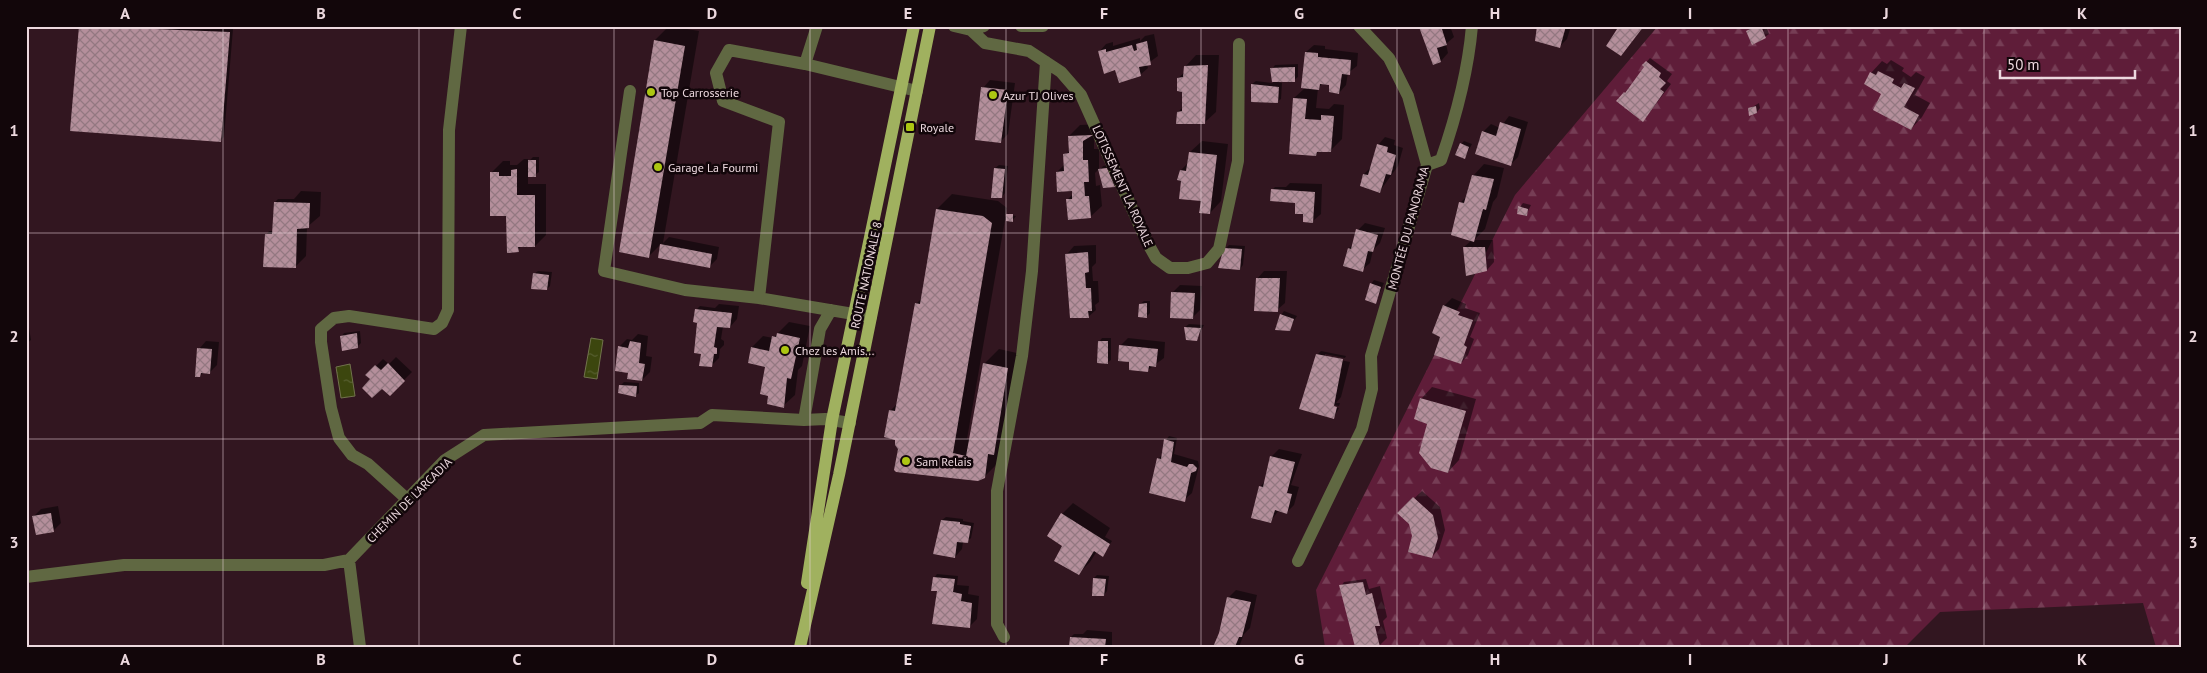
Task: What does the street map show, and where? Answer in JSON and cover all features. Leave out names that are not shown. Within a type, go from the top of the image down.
[{"type":"main road","name":"ROUTE NATIONALE 8","points":[[799,647],[832,420],[914,26]]},
{"type":"main road","name":"ROUTE NATIONALE 8","points":[[799,647],[850,423],[930,26]]},
{"type":"street","points":[[408,500],[368,464],[352,455],[339,438],[330,398],[321,342],[321,329],[334,318],[349,316],[434,329],[442,323],[448,310],[449,130],[461,26]]},
{"type":"street","points":[[805,64],[817,26]]},
{"type":"street","points":[[954,26],[971,30],[984,26]]},
{"type":"street","points":[[1021,26],[1043,26]]},
{"type":"street","name":"MONTÉE DU PANORAMA","points":[[1298,561],[1362,429],[1372,389],[1372,356],[1427,164],[1408,96],[1401,81],[1389,58],[1359,26]]},
{"type":"street","points":[[1427,164],[1441,160],[1453,126],[1470,50],[1472,26]]},
{"type":"street","name":"LOTISSEMENT LA ROYALE","points":[[971,30],[985,43],[1029,51],[1061,72],[1081,95],[1156,258],[1170,268],[1188,268],[1207,263],[1218,249],[1238,161],[1239,44]]},
{"type":"street","points":[[758,298],[779,122],[723,101],[716,73],[729,50],[805,64],[917,91]]},
{"type":"street","points":[[1004,637],[997,624],[997,491],[1022,356],[1032,271],[1046,62]]},
{"type":"street","points":[[630,92],[604,271],[685,290],[758,298],[871,317]]},
{"type":"street","points":[[804,420],[820,329],[831,310]]},
{"type":"street","name":"CHEMIN DE L'ARCADIA","points":[[349,560],[445,460],[484,435],[700,423],[712,415],[832,420],[850,423]]},
{"type":"street","points":[[26,577],[124,565],[324,565],[349,560],[360,647]]},
{"type":"green space","points":[[1658,26],[2181,26],[2181,647],[2156,647],[2143,603],[1940,612],[1905,647],[1325,647],[1316,590],[1515,195]]},
{"type":"water","points":[[591,338],[603,340],[597,379],[584,377]]},
{"type":"water","points":[[350,364],[355,396],[341,398],[336,367]]},
{"type":"building","points":[[79,26],[230,32],[221,142],[70,131]]},
{"type":"building","points":[[1441,26],[1447,45],[1437,48],[1441,62],[1433,65],[1419,27]]},
{"type":"building","points":[[1537,26],[1566,26],[1560,48],[1535,41]]},
{"type":"building","points":[[1619,26],[1644,26],[1621,56],[1606,46]]},
{"type":"building","points":[[1756,26],[1761,26],[1766,38],[1752,45],[1746,31]]},
{"type":"building","points":[[654,40],[685,46],[649,258],[619,252]]},
{"type":"building","points":[[1147,41],[1151,65],[1139,67],[1141,76],[1119,83],[1115,70],[1104,74],[1098,51],[1106,49],[1106,52],[1132,45],[1134,51],[1137,50],[1136,44]]},
{"type":"building","points":[[1305,52],[1318,53],[1318,57],[1351,60],[1350,75],[1342,74],[1339,94],[1329,92],[1329,85],[1320,84],[1319,90],[1301,88]]},
{"type":"building","points":[[1646,61],[1661,73],[1659,77],[1666,83],[1660,89],[1664,92],[1643,122],[1616,101],[1625,93],[1644,67],[1642,65]]},
{"type":"building","points":[[1208,65],[1205,124],[1176,124],[1177,112],[1182,111],[1182,92],[1177,91],[1177,78],[1183,77],[1184,66]]},
{"type":"building","points":[[1295,67],[1295,82],[1272,82],[1270,68]]},
{"type":"building","points":[[1878,71],[1894,79],[1892,83],[1901,88],[1904,83],[1915,88],[1904,107],[1919,115],[1911,130],[1873,110],[1881,94],[1864,84],[1870,72],[1876,75]]},
{"type":"building","points":[[1251,84],[1279,87],[1278,103],[1251,102]]},
{"type":"building","points":[[981,87],[1008,90],[1001,143],[975,140]]},
{"type":"building","points":[[1293,98],[1307,99],[1305,119],[1321,120],[1321,115],[1334,116],[1331,152],[1317,152],[1316,156],[1289,154]]},
{"type":"building","points":[[1756,106],[1757,113],[1749,116],[1748,108]]},
{"type":"building","points":[[1500,122],[1521,129],[1511,166],[1475,154],[1482,131],[1496,136]]},
{"type":"building","points":[[1093,135],[1083,141],[1083,160],[1088,160],[1089,182],[1084,182],[1085,196],[1089,196],[1091,218],[1068,220],[1066,199],[1072,199],[1072,191],[1057,192],[1056,172],[1064,171],[1063,154],[1069,153],[1068,136]]},
{"type":"building","points":[[1460,143],[1469,147],[1465,159],[1455,155]]},
{"type":"building","points":[[1377,144],[1388,147],[1387,152],[1396,155],[1391,175],[1386,174],[1380,193],[1360,186],[1363,174],[1368,175]]},
{"type":"building","points":[[1189,152],[1217,155],[1210,214],[1199,213],[1201,201],[1179,199],[1181,181],[1177,180],[1180,170],[1186,171]]},
{"type":"building","points":[[528,160],[536,160],[536,177],[528,177]]},
{"type":"building","points":[[994,168],[1005,169],[1002,198],[991,198]]},
{"type":"building","points":[[1107,168],[1115,187],[1103,188],[1098,169]]},
{"type":"building","points":[[517,169],[517,195],[535,195],[535,247],[518,247],[519,252],[507,253],[506,216],[490,216],[490,172],[499,172],[499,176],[511,176],[511,170]]},
{"type":"building","points":[[1472,175],[1494,179],[1486,210],[1483,209],[1474,242],[1451,235],[1459,202],[1464,203]]},
{"type":"building","points":[[1271,189],[1315,192],[1313,223],[1303,222],[1303,214],[1295,214],[1295,203],[1270,201]]},
{"type":"building","points":[[274,202],[310,203],[309,228],[297,229],[296,268],[263,267],[265,234],[272,234]]},
{"type":"building","points":[[1518,206],[1528,209],[1527,216],[1517,214]]},
{"type":"building","points":[[936,209],[983,216],[992,223],[953,453],[966,456],[983,363],[1008,368],[994,455],[988,454],[985,478],[978,481],[896,472],[894,470],[898,449],[895,445],[895,440],[884,437],[889,410],[895,411],[915,303],[920,304]]},
{"type":"building","points":[[1006,214],[1013,214],[1013,222],[1006,221]]},
{"type":"building","points":[[1356,229],[1378,235],[1373,252],[1368,251],[1363,272],[1343,266],[1348,248],[1351,249]]},
{"type":"building","points":[[660,244],[712,254],[710,268],[658,258]]},
{"type":"building","points":[[1463,247],[1485,247],[1487,271],[1466,276]]},
{"type":"building","points":[[1224,248],[1242,249],[1240,270],[1218,268]]},
{"type":"building","points":[[1088,252],[1089,272],[1085,273],[1086,288],[1091,288],[1092,311],[1088,311],[1089,318],[1070,318],[1065,254]]},
{"type":"building","points":[[533,273],[549,275],[547,290],[531,289]]},
{"type":"building","points":[[1256,278],[1280,278],[1278,312],[1254,311]]},
{"type":"building","points":[[1370,283],[1381,287],[1376,304],[1365,300]]},
{"type":"building","points":[[1171,292],[1195,293],[1193,319],[1170,318]]},
{"type":"building","points":[[1147,303],[1147,318],[1138,317],[1139,304]]},
{"type":"building","points":[[1443,305],[1460,312],[1458,315],[1473,320],[1464,345],[1467,347],[1461,364],[1434,355],[1440,337],[1432,333]]},
{"type":"building","points":[[695,309],[732,313],[730,328],[717,327],[714,347],[717,348],[717,354],[714,354],[712,367],[699,366],[701,354],[694,353],[697,323],[693,322]]},
{"type":"building","points":[[1280,314],[1294,319],[1290,331],[1275,330]]},
{"type":"building","points":[[1184,327],[1201,328],[1197,341],[1186,340]]},
{"type":"building","points":[[357,333],[358,348],[342,351],[340,336]]},
{"type":"building","points":[[777,333],[800,338],[791,379],[787,378],[784,408],[767,404],[768,396],[760,394],[765,367],[748,363],[751,347],[769,351],[772,336],[776,337]]},
{"type":"building","points":[[630,341],[641,343],[639,363],[645,364],[642,381],[627,379],[628,373],[615,371],[618,346],[628,348]]},
{"type":"building","points":[[1098,341],[1108,341],[1108,364],[1097,363]]},
{"type":"building","points":[[1119,345],[1158,349],[1156,367],[1149,366],[1148,372],[1129,370],[1129,362],[1118,361]]},
{"type":"building","points":[[197,348],[212,349],[210,374],[201,373],[200,377],[195,377]]},
{"type":"building","points":[[1316,354],[1343,359],[1334,406],[1337,407],[1334,419],[1299,409]]},
{"type":"building","points":[[388,363],[405,381],[390,396],[382,389],[372,398],[362,388],[370,379],[365,375],[375,365],[381,370]]},
{"type":"building","points":[[619,385],[637,386],[636,397],[618,393]]},
{"type":"building","points":[[1420,398],[1466,411],[1448,473],[1431,468],[1419,453],[1427,424],[1414,419]]},
{"type":"building","points":[[1164,439],[1174,442],[1171,462],[1187,467],[1189,464],[1193,464],[1197,468],[1196,471],[1191,473],[1185,502],[1149,493],[1157,458],[1161,459]]},
{"type":"building","points":[[1270,456],[1295,462],[1287,493],[1292,494],[1287,514],[1275,510],[1271,523],[1251,518],[1259,486],[1263,487]]},
{"type":"building","points":[[1413,497],[1433,515],[1438,538],[1432,558],[1408,552],[1412,536],[1409,524],[1397,513]]},
{"type":"building","points":[[51,513],[54,532],[36,535],[32,516]]},
{"type":"building","points":[[1061,513],[1110,544],[1103,557],[1094,551],[1079,575],[1054,561],[1062,546],[1047,536]]},
{"type":"building","points":[[941,520],[960,522],[960,524],[971,526],[968,543],[957,542],[955,558],[933,554]]},
{"type":"building","points":[[933,577],[955,579],[953,592],[962,594],[961,601],[972,603],[970,628],[932,624],[937,591],[931,591]]},
{"type":"building","points":[[1093,578],[1106,579],[1104,596],[1092,596]]},
{"type":"building","points":[[1363,582],[1366,595],[1372,593],[1380,626],[1375,626],[1380,647],[1355,647],[1339,585]]},
{"type":"building","points":[[1227,597],[1251,602],[1242,637],[1239,637],[1235,647],[1213,647],[1219,633]]},
{"type":"building","points":[[1070,637],[1106,639],[1105,647],[1069,647]]},
{"type":"place","name":"Top Carrosserie","points":[[651,92]]},
{"type":"place","name":"Azur TJ Olives","points":[[993,95]]},
{"type":"place","name":"Royale","points":[[910,127]]},
{"type":"place","name":"Garage La Fourmi","points":[[658,167]]},
{"type":"place","name":"Chez les Amis...","points":[[785,350]]},
{"type":"place","name":"Sam Relais","points":[[906,461]]}]
